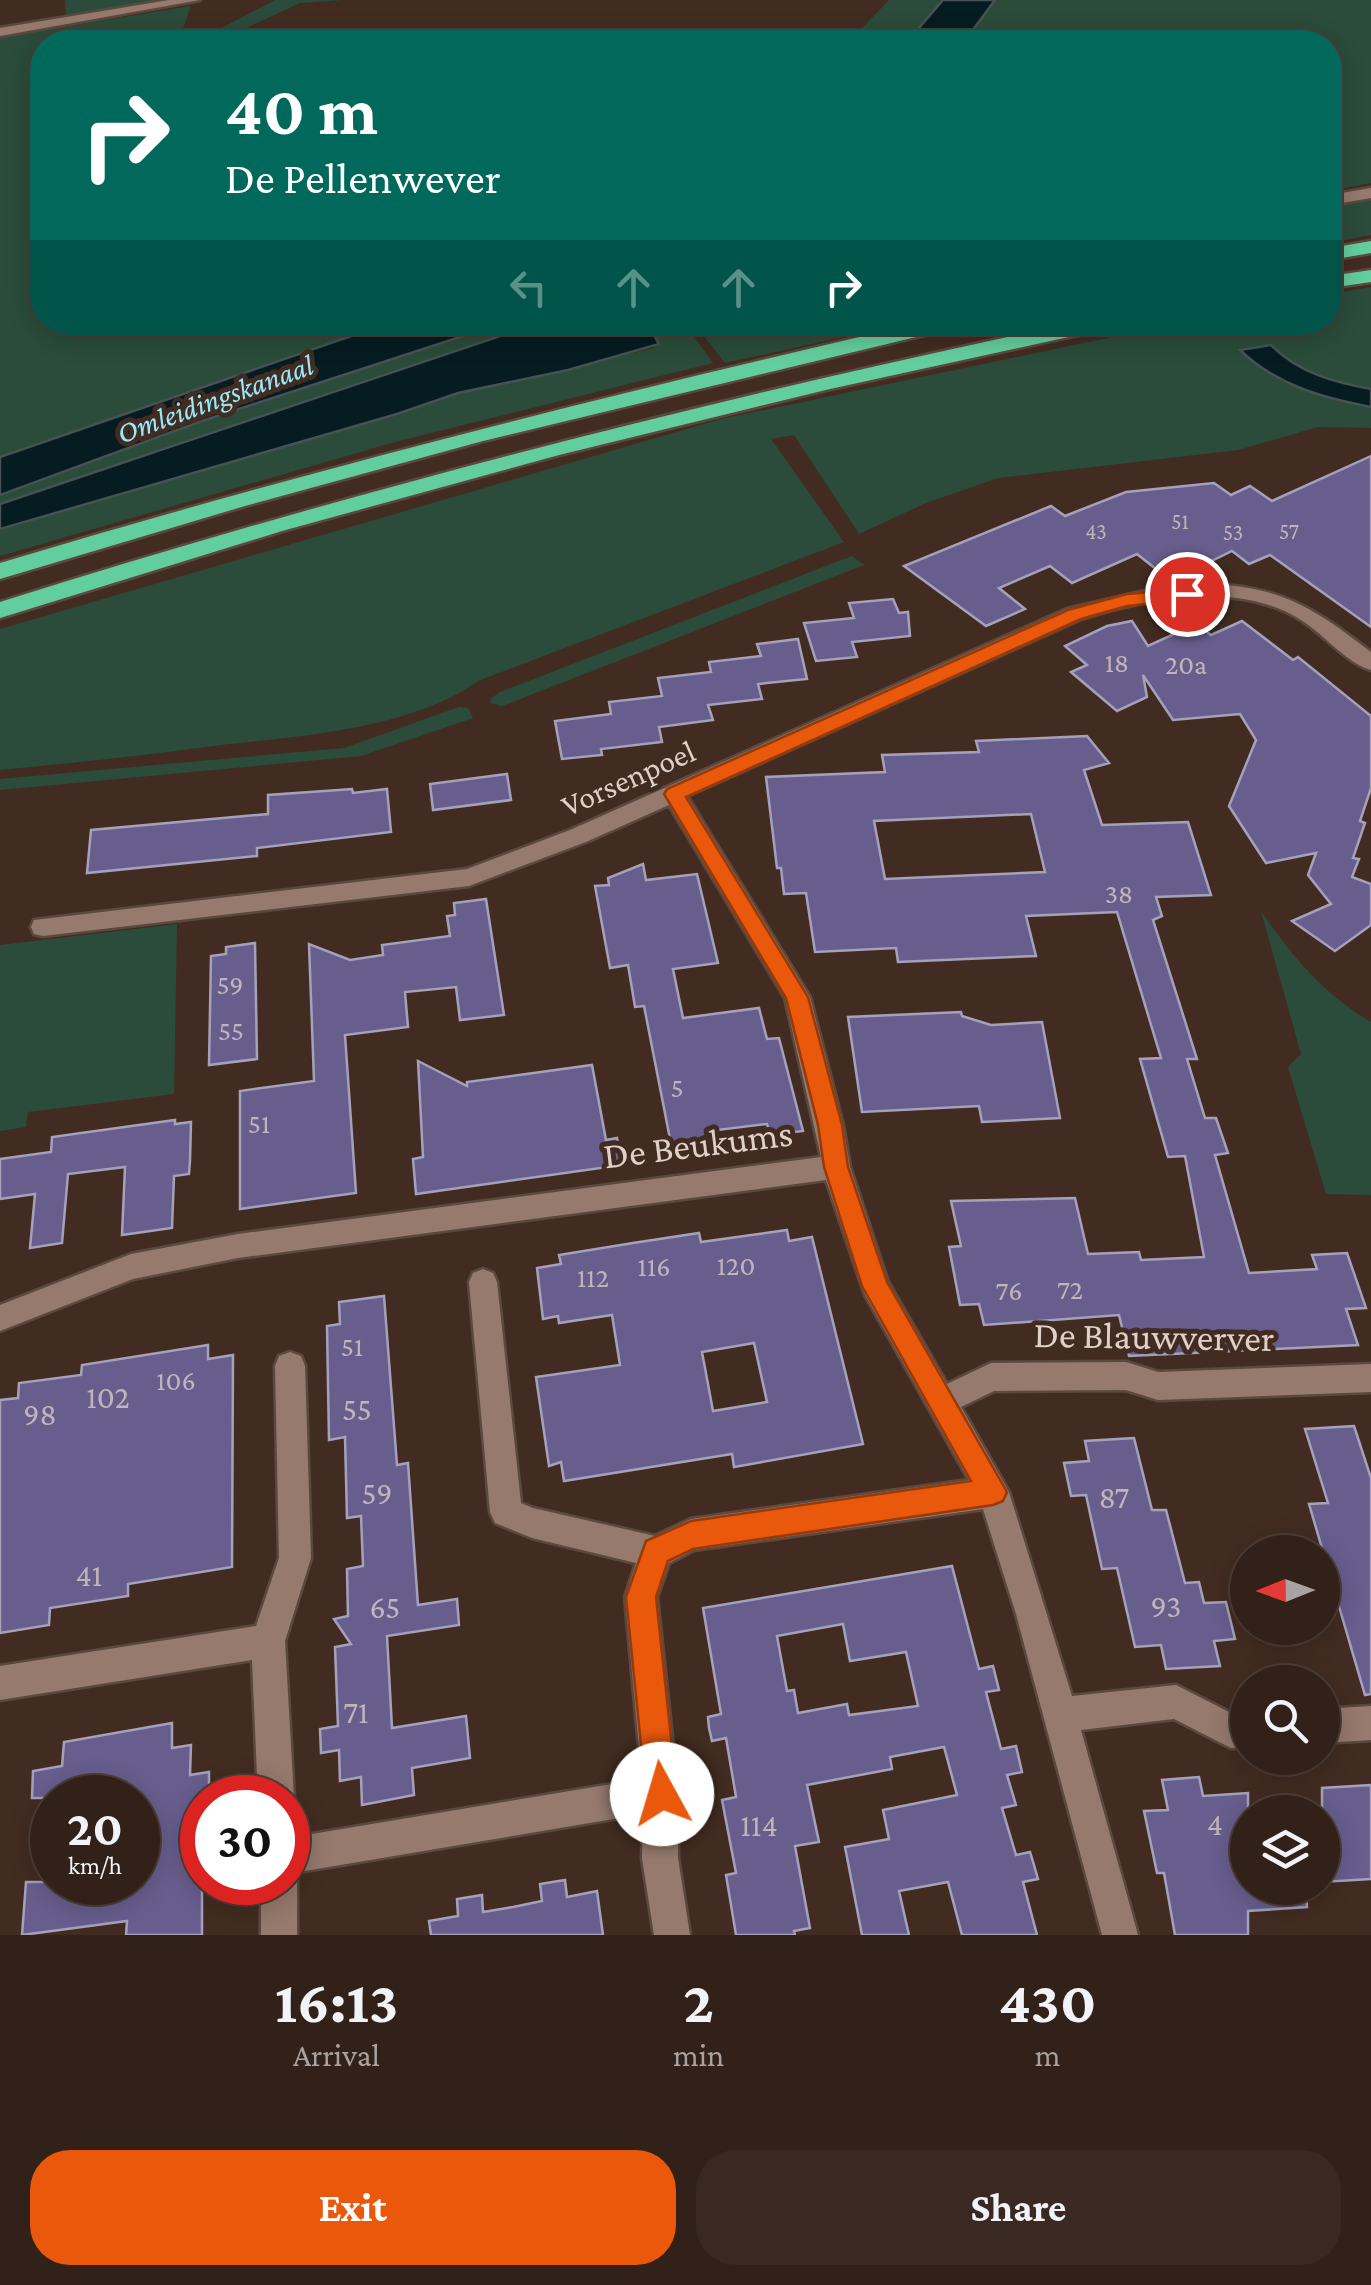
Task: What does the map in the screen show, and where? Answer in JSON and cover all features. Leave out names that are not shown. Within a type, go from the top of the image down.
[{"type":"highway","points":[[1342,252],[1371,248]]},
{"type":"highway","points":[[1342,280],[1371,276]]},
{"type":"highway","points":[[0,571],[398,455],[674,385],[897,335]]},
{"type":"highway","points":[[0,610],[269,526],[650,427],[1053,335]]},
{"type":"street","points":[[0,32],[192,0]]},
{"type":"street","points":[[1342,198],[1371,193]]},
{"type":"street","name":"Vorsenpoel","points":[[43,927],[468,877],[532,855],[674,794],[1043,628],[1098,606],[1127,600],[1248,592],[1304,612],[1371,663]]},
{"type":"street","points":[[674,794],[797,997],[830,1125],[836,1167]]},
{"type":"street","name":"De Beukums","points":[[0,1318],[131,1267],[238,1246],[836,1167],[875,1286],[993,1492],[1032,1614],[1120,1935]]},
{"type":"street","points":[[483,1282],[506,1512],[532,1523],[656,1552],[691,1536],[993,1492]]},
{"type":"street","points":[[275,1775],[268,1641],[295,1558],[290,1366]]},
{"type":"street","name":"De Blauwverver","points":[[941,1402],[991,1377],[1126,1376],[1158,1386],[1371,1378]]},
{"type":"street","points":[[656,1552],[641,1597],[662,1794],[660,1858],[672,1935]]},
{"type":"street","points":[[0,1683],[268,1641]]},
{"type":"street","points":[[1058,1714],[1176,1702],[1230,1731]]},
{"type":"street","points":[[1340,1725],[1371,1722]]},
{"type":"street","points":[[310,1852],[662,1794]]},
{"type":"street","points":[[279,1905],[279,1935]]},
{"type":"green space","points":[[65,0],[175,0],[66,17]]},
{"type":"green space","points":[[275,0],[343,0],[300,3],[242,30],[218,30]]},
{"type":"green space","points":[[889,0],[943,0],[917,30],[860,30]]},
{"type":"green space","points":[[995,0],[1371,0],[1371,183],[1342,189],[1342,30],[973,30]]},
{"type":"green space","points":[[191,6],[182,30],[43,30]]},
{"type":"green space","points":[[30,32],[30,335],[354,335],[0,457],[0,37]]},
{"type":"green space","points":[[1371,196],[1371,235],[1342,241],[1342,202]]},
{"type":"green space","points":[[1371,287],[1371,389],[1317,375],[1293,363],[1271,345],[1242,350],[1286,381],[1371,407],[1371,428],[1318,427],[1238,450],[998,478],[926,503],[859,534],[794,435],[771,439],[844,542],[478,681],[451,697],[389,720],[285,738],[0,770],[0,629],[721,419],[1122,335],[1342,335],[1342,292]]},
{"type":"green space","points":[[466,335],[503,335],[0,504],[0,495],[199,422]]},
{"type":"green space","points":[[649,335],[693,335],[713,363],[395,442],[0,556],[0,529],[458,393],[655,348]]},
{"type":"green space","points":[[704,335],[853,335],[725,363]]},
{"type":"green space","points":[[852,556],[864,565],[502,706],[491,703],[490,699],[500,692]]},
{"type":"green space","points":[[459,707],[468,708],[473,718],[361,756],[0,790],[0,779],[344,748]]},
{"type":"green space","points":[[1261,911],[1310,973],[1371,1022],[1371,1195],[1326,1194],[1288,1067],[1301,1054]]},
{"type":"green space","points":[[177,924],[174,1094],[28,1112],[26,1127],[0,1131],[0,945]]},
{"type":"water","points":[[943,0],[995,0],[973,30],[917,30]]},
{"type":"water","name":"Omleidingskanaal","points":[[354,335],[466,335],[199,422],[0,495],[0,457]]},
{"type":"water","points":[[503,335],[654,335],[659,344],[568,370],[458,393],[0,529],[0,504]]},
{"type":"water","points":[[1271,345],[1293,363],[1317,375],[1371,389],[1371,407],[1301,388],[1269,372],[1240,350]]},
{"type":"building","points":[[1371,456],[1371,627],[1270,555],[1249,564],[1232,551],[1171,581],[1137,554],[1072,583],[1050,566],[999,588],[1025,609],[986,626],[904,566],[1051,506],[1065,516],[1126,492],[1214,483],[1231,495],[1250,486],[1272,501]]},
{"type":"building","points":[[893,599],[899,613],[908,612],[910,636],[852,642],[857,657],[816,661],[804,623],[854,618],[849,603]]},
{"type":"building","points":[[1132,621],[1148,646],[1196,624],[1211,635],[1242,621],[1293,660],[1298,657],[1371,716],[1371,788],[1360,821],[1365,823],[1353,858],[1359,859],[1352,877],[1371,884],[1371,925],[1335,951],[1292,921],[1331,904],[1308,875],[1316,853],[1266,863],[1229,806],[1256,740],[1240,714],[1173,720],[1143,675],[1147,697],[1117,711],[1071,672],[1087,665],[1065,646],[1107,626]]},
{"type":"building","points":[[798,639],[807,679],[758,684],[762,699],[708,705],[713,720],[659,727],[662,742],[601,749],[602,755],[562,759],[555,721],[611,714],[609,702],[662,696],[658,678],[711,672],[709,662],[761,656],[757,644]]},
{"type":"building","points":[[1087,736],[1109,763],[1084,770],[1102,825],[1188,822],[1211,895],[1156,897],[1162,916],[1153,920],[1197,1059],[1187,1059],[1205,1118],[1216,1118],[1228,1153],[1215,1155],[1249,1273],[1317,1269],[1312,1255],[1347,1253],[1366,1308],[1346,1309],[1358,1345],[1129,1356],[1119,1315],[984,1325],[979,1304],[960,1305],[949,1247],[961,1246],[951,1201],[1075,1198],[1088,1254],[1139,1252],[1141,1260],[1204,1257],[1185,1156],[1168,1157],[1140,1059],[1161,1058],[1117,912],[1026,916],[1036,956],[898,962],[896,948],[815,952],[806,893],[784,894],[766,777],[885,772],[882,755],[979,752],[976,741]],"holes":[[[1031,814],[1045,872],[885,879],[874,821]]]},
{"type":"building","points":[[507,774],[511,800],[433,810],[430,784]]},
{"type":"building","points":[[352,789],[353,793],[387,789],[391,832],[257,848],[257,856],[87,873],[91,830],[268,814],[268,795]]},
{"type":"building","points":[[643,864],[646,880],[697,874],[718,963],[673,969],[683,1018],[759,1008],[767,1039],[779,1038],[803,1131],[770,1135],[767,1124],[717,1130],[720,1142],[672,1149],[644,1006],[635,1007],[628,965],[610,968],[595,886],[609,885],[608,878]]},
{"type":"building","points":[[486,899],[504,1015],[460,1020],[456,987],[405,992],[408,1027],[345,1035],[356,1193],[240,1209],[240,1091],[314,1081],[309,944],[350,960],[383,955],[382,945],[450,936],[447,916],[455,915],[454,903]]},
{"type":"building","points":[[255,943],[257,1059],[209,1065],[211,956],[226,954],[226,947]]},
{"type":"building","points":[[961,1012],[962,1016],[991,1025],[1042,1022],[1060,1118],[982,1122],[979,1106],[862,1112],[848,1017]]},
{"type":"building","points":[[418,1061],[467,1086],[467,1082],[592,1065],[606,1140],[617,1138],[622,1165],[416,1194],[413,1159],[423,1157]]},
{"type":"building","points":[[175,1120],[175,1124],[191,1122],[190,1161],[189,1174],[174,1176],[172,1228],[122,1235],[125,1167],[68,1174],[62,1243],[30,1248],[35,1194],[0,1199],[0,1159],[51,1152],[52,1137]]},
{"type":"building","points":[[787,1230],[789,1241],[812,1237],[863,1444],[734,1467],[732,1454],[564,1481],[561,1462],[549,1466],[536,1377],[620,1365],[612,1315],[559,1323],[558,1316],[543,1319],[537,1268],[561,1264],[559,1255],[633,1243],[699,1233],[701,1242]],"holes":[[[754,1343],[767,1402],[713,1411],[702,1352]]]},
{"type":"building","points":[[384,1296],[397,1465],[408,1463],[418,1605],[457,1599],[459,1625],[387,1636],[392,1728],[466,1716],[470,1758],[412,1768],[414,1795],[362,1805],[361,1777],[340,1781],[339,1750],[321,1753],[320,1729],[338,1726],[335,1647],[351,1644],[334,1619],[348,1616],[347,1569],[363,1566],[361,1516],[347,1518],[345,1437],[329,1440],[327,1326],[340,1324],[339,1302]]},
{"type":"building","points":[[208,1345],[208,1359],[233,1355],[232,1567],[128,1584],[128,1596],[50,1608],[49,1625],[0,1633],[0,1400],[18,1398],[19,1383],[81,1375],[82,1365]]},
{"type":"building","points":[[1354,1426],[1371,1478],[1371,1694],[1365,1695],[1340,1610],[1340,1535],[1318,1535],[1309,1504],[1328,1503],[1305,1429]]},
{"type":"building","points":[[1134,1438],[1152,1510],[1166,1510],[1185,1583],[1199,1582],[1204,1603],[1226,1602],[1230,1639],[1214,1641],[1220,1666],[1166,1669],[1161,1645],[1135,1647],[1117,1568],[1102,1569],[1086,1495],[1071,1496],[1064,1463],[1089,1461],[1085,1441]]},
{"type":"building","points":[[952,1566],[979,1669],[993,1666],[999,1690],[986,1692],[1001,1749],[1016,1746],[1022,1772],[1007,1775],[1016,1805],[1002,1808],[1016,1855],[1030,1852],[1038,1879],[1023,1882],[1037,1935],[962,1935],[948,1882],[899,1891],[909,1935],[862,1935],[845,1847],[889,1839],[883,1810],[957,1795],[944,1747],[890,1757],[892,1769],[807,1785],[819,1842],[795,1846],[810,1928],[794,1931],[795,1935],[736,1935],[726,1875],[736,1873],[722,1800],[736,1797],[726,1738],[712,1741],[709,1728],[708,1717],[721,1714],[703,1608]],"holes":[[[843,1624],[850,1661],[906,1652],[918,1706],[849,1715],[847,1704],[798,1713],[794,1690],[787,1691],[777,1636]]]},
{"type":"building","points":[[172,1723],[172,1748],[191,1745],[190,1775],[180,1775],[180,1905],[202,1905],[202,1935],[126,1935],[127,1921],[22,1935],[26,1882],[30,1882],[30,1905],[160,1905],[160,1775],[33,1775],[33,1771],[62,1766],[64,1742]]},
{"type":"building","points":[[1199,1777],[1203,1796],[1248,1793],[1230,1795],[1230,1905],[1307,1907],[1248,1911],[1248,1935],[1175,1935],[1164,1873],[1157,1873],[1144,1811],[1168,1810],[1162,1780]]},
{"type":"building","points":[[1371,1785],[1371,1879],[1340,1881],[1340,1795],[1322,1795],[1322,1788]]},
{"type":"building","points":[[565,1880],[567,1897],[597,1891],[603,1935],[431,1935],[429,1921],[458,1916],[457,1899],[482,1895],[483,1912],[513,1907],[542,1901],[540,1884]]},
{"type":"route","points":[[662,1794],[641,1597],[656,1552],[691,1536],[993,1492],[875,1286],[836,1167],[830,1125],[797,997],[740,897],[674,794],[1074,614],[1127,600],[1187,594]]}]
